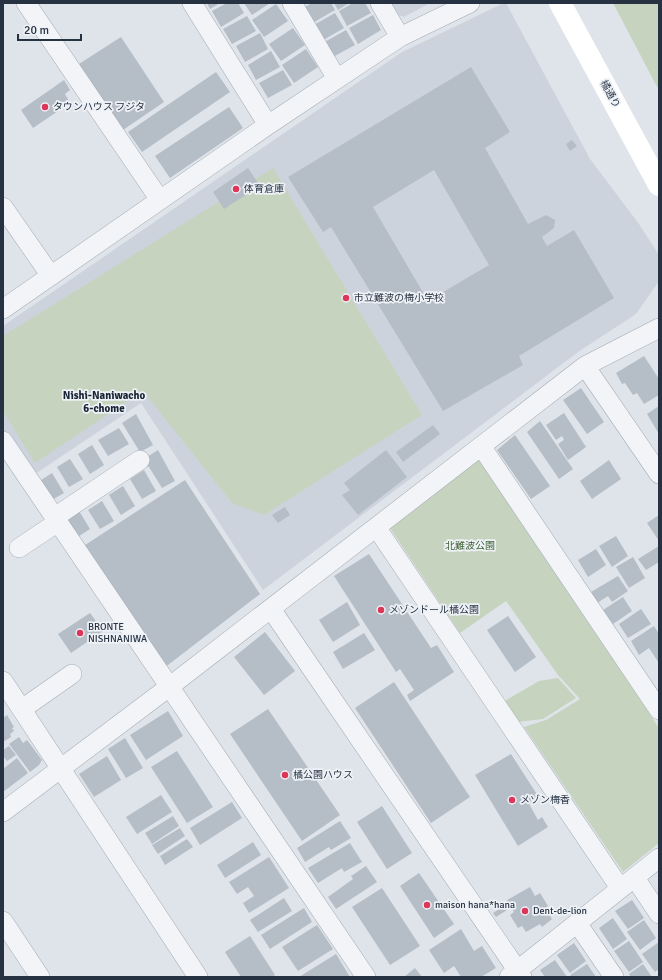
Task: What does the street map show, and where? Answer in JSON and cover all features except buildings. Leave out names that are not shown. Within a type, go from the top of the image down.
[{"type":"street","points":[[26,3],[160,200]]},
{"type":"street","points":[[192,3],[268,125]]},
{"type":"street","points":[[292,3],[337,79]]},
{"type":"street","points":[[380,3],[400,37]]},
{"type":"street","points":[[3,309],[268,125],[400,37],[470,3]]},
{"type":"street","name":"橘通り","points":[[560,3],[659,185]]},
{"type":"street","points":[[3,207],[51,276]]},
{"type":"street","points":[[3,812],[271,609],[585,366],[659,328]]},
{"type":"street","points":[[585,366],[659,474]]},
{"type":"street","points":[[3,441],[366,977]]},
{"type":"street","points":[[482,446],[659,710]]},
{"type":"street","points":[[19,548],[140,460]]},
{"type":"street","points":[[376,527],[627,883],[659,914]]},
{"type":"street","points":[[271,609],[516,975],[577,922],[659,858]]},
{"type":"street","points":[[22,709],[72,674]]},
{"type":"street","points":[[3,681],[198,977]]},
{"type":"street","points":[[3,921],[40,977]]},
{"type":"street","points":[[577,922],[614,977]]},
{"type":"shaded area","points":[[391,3],[430,3],[404,17],[398,15]]},
{"type":"shaded area","name":"市立難波の梅小学校","points":[[506,3],[590,159],[639,224],[659,255],[659,281],[636,314],[578,352],[263,590],[141,403],[32,476],[3,430],[3,326],[402,52]]},
{"type":"green space","points":[[613,3],[659,3],[659,90],[655,83]]},
{"type":"green space","points":[[273,168],[422,415],[264,515],[232,503],[143,391],[35,463],[3,411],[3,336]]},
{"type":"green space","name":"北難波公園","points":[[479,459],[659,728],[659,843],[623,872],[524,727],[546,720],[580,699],[558,675],[506,601],[460,633],[390,528]]},
{"type":"green space","points":[[558,678],[576,698],[543,719],[518,722],[503,702],[539,681]]},
{"type":"place","name":"タウンハウス フジタ","points":[[45,107]]},
{"type":"place","name":"体育倉庫","points":[[236,189]]},
{"type":"place","name":"市立難波の梅小学校","points":[[346,298]]},
{"type":"place","name":"メゾンドール橘公園","points":[[381,610]]},
{"type":"place","name":"BRONTE NISHNANIWA","points":[[80,633]]},
{"type":"place","name":"橘公園ハウス","points":[[285,775]]},
{"type":"place","name":"メゾン梅香","points":[[512,800]]},
{"type":"place","name":"maison hana*hana","points":[[427,905]]},
{"type":"place","name":"Dent-de-lion","points":[[525,911]]},
{"type":"district","name":"Nishi-Naniwacho 6-chome","points":[[104,401]]}]
